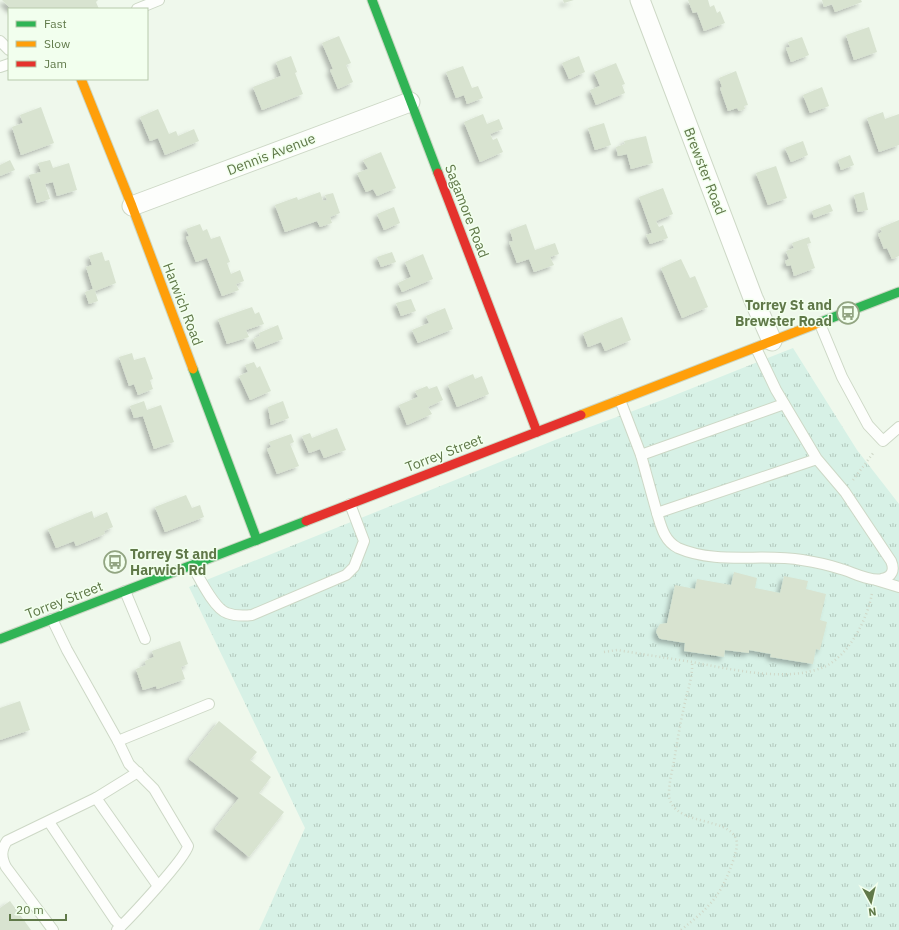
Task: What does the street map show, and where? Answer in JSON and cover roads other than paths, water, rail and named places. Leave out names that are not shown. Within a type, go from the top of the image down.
[{"type":"main road","name":"Sagamore Road","points":[[372,0],[537,432]]},
{"type":"main road","name":"Harwich Road","points":[[81,80],[132,206],[256,540]]},
{"type":"main road","name":"Torrey Street","points":[[0,639],[764,344],[820,324],[899,292]]},
{"type":"street","name":"Brewster Road","points":[[640,0],[753,298],[764,344]]},
{"type":"street","name":"Dennis Avenue","points":[[132,206],[410,102]]},
{"type":"lane","points":[[139,8],[159,0]]},
{"type":"lane","points":[[0,41],[8,49]]},
{"type":"lane","points":[[820,324],[842,377],[868,425],[883,441],[899,427]]},
{"type":"lane","points":[[764,344],[784,404],[817,460],[845,492],[894,567],[893,573],[889,576],[883,579],[875,580]]},
{"type":"lane","points":[[620,400],[641,456],[664,533],[667,540],[678,548],[695,553],[727,558],[762,557],[803,560],[840,569],[899,587]]},
{"type":"lane","points":[[641,456],[784,404]]},
{"type":"lane","points":[[657,512],[817,460]]},
{"type":"lane","points":[[192,565],[210,597],[225,613],[240,616],[252,615],[346,575],[354,567],[364,541],[350,504]]},
{"type":"lane","points":[[125,591],[145,639]]},
{"type":"lane","points":[[49,822],[119,928],[158,886],[183,856],[188,846],[154,789],[129,764],[118,741],[67,650],[52,619]]},
{"type":"lane","points":[[118,741],[209,704]]},
{"type":"lane","points":[[53,930],[6,867],[2,858],[2,848],[7,841],[96,798],[138,772]]},
{"type":"lane","points":[[96,798],[158,886]]},
{"type":"place","name":"Torrey St and Brewster Road","points":[[848,313]]},
{"type":"place","name":"Torrey St and Harwich Rd","points":[[115,562]]}]
